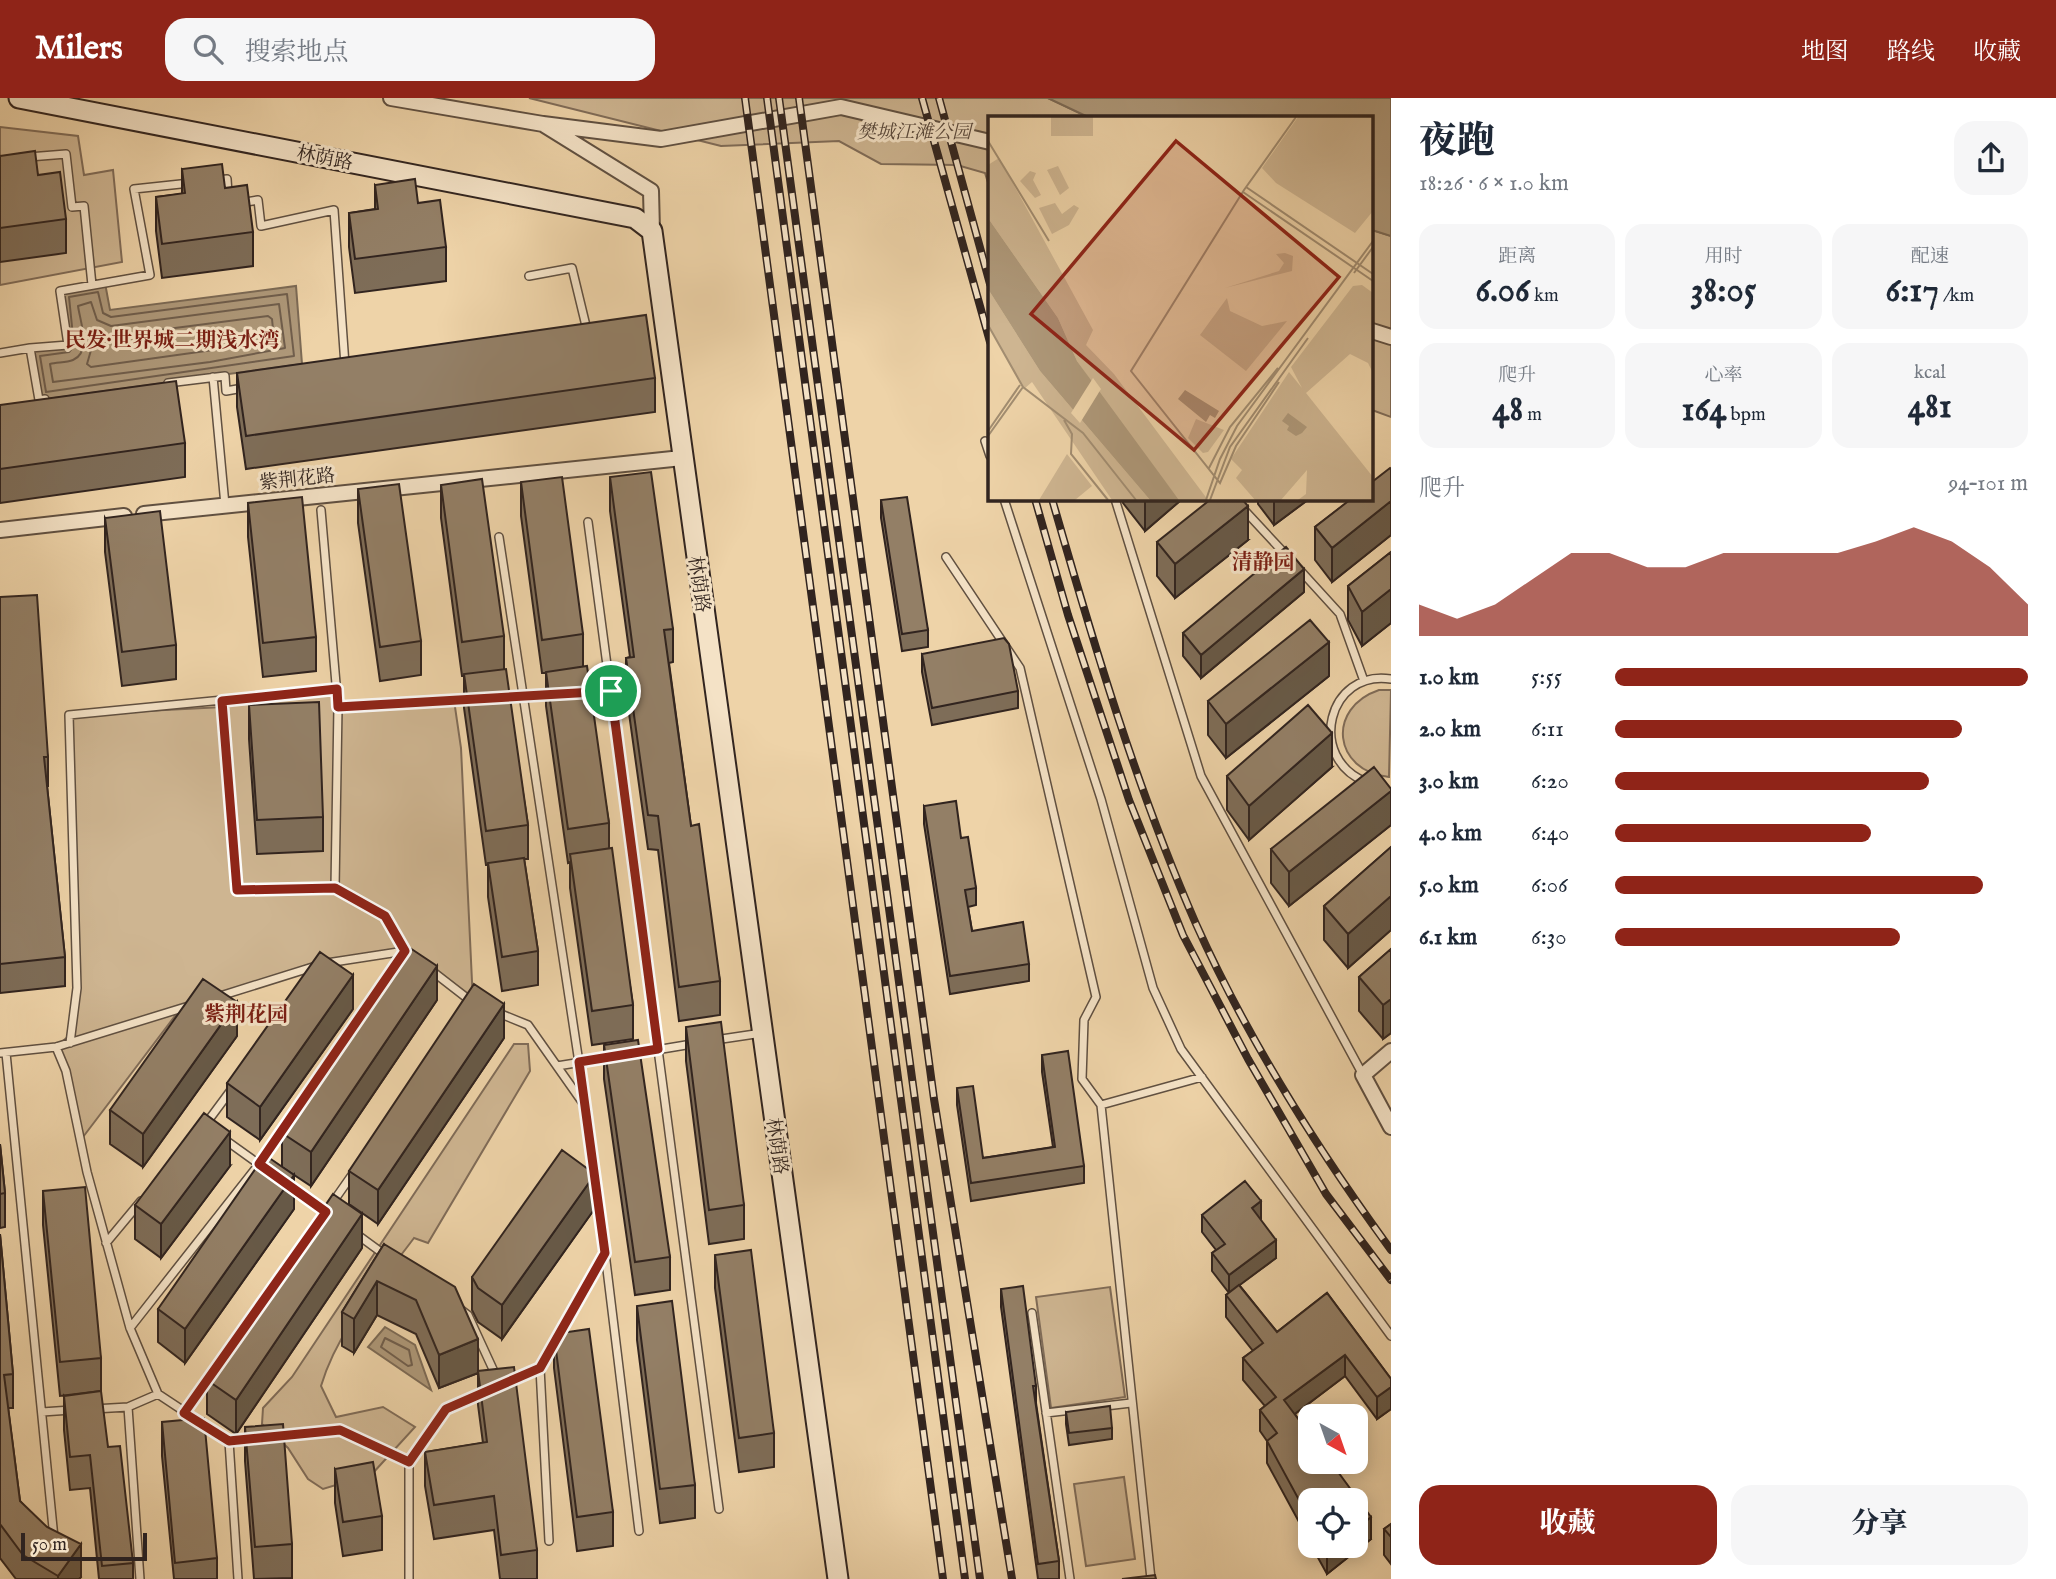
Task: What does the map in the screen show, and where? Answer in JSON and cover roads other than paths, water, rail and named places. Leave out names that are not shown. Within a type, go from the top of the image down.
[{"type":"street","name":"林荫路","points":[[19,98],[635,218],[652,232],[838,1579]]},
{"type":"street","points":[[391,98],[543,124],[661,139],[841,107],[988,142]]},
{"type":"street","points":[[543,124],[651,191],[652,232]]},
{"type":"street","points":[[1374,332],[1391,337]]},
{"type":"street","name":"紫荆花路","points":[[0,530],[682,458]]},
{"type":"street","points":[[1391,1051],[1363,1075],[1391,1127]]},
{"type":"lane","points":[[13,159],[66,154],[72,206],[84,206],[92,285]]},
{"type":"lane","points":[[0,354],[68,345],[60,290],[150,275],[134,189],[227,179],[229,205],[258,200],[261,226],[334,210],[345,372],[359,370]]},
{"type":"lane","points":[[529,276],[572,268],[588,336],[575,338]]},
{"type":"lane","points":[[30,348],[39,400],[52,399]]},
{"type":"lane","points":[[159,384],[225,376],[226,391],[253,387]]},
{"type":"lane","points":[[213,377],[225,505]]},
{"type":"lane","points":[[985,441],[988,450]]},
{"type":"lane","points":[[1004,500],[1101,799],[1153,988],[1181,1049],[1391,1336]]},
{"type":"lane","points":[[1115,500],[1201,776],[1363,1075]]},
{"type":"lane","points":[[1235,500],[1340,614],[1364,681]]},
{"type":"lane","points":[[321,510],[338,707],[335,888]]},
{"type":"lane","points":[[588,522],[719,1509]]},
{"type":"lane","points":[[499,537],[579,1062],[639,1531]]},
{"type":"lane","points":[[946,557],[1020,668],[1096,997],[1084,1020],[1082,1079],[1101,1105],[1130,1403],[1152,1579]]},
{"type":"lane","points":[[1372,784],[1356,778],[1343,767],[1334,753],[1330,736],[1337,704],[1348,691],[1364,681],[1391,679]]},
{"type":"lane","points":[[70,1043],[77,988],[69,715],[337,689]]},
{"type":"lane","points":[[573,693],[611,691]]},
{"type":"lane","points":[[496,698],[561,694]]},
{"type":"lane","points":[[338,707],[482,699]]},
{"type":"lane","points":[[222,701],[237,890],[335,888],[385,916],[405,951],[415,959]]},
{"type":"lane","points":[[398,962],[405,951]]},
{"type":"lane","points":[[55,1549],[3,1053],[56,1047],[326,963],[405,951]]},
{"type":"lane","points":[[318,974],[326,963]]},
{"type":"lane","points":[[425,966],[473,1003],[528,1025],[585,1106]]},
{"type":"lane","points":[[465,1014],[473,1003]]},
{"type":"lane","points":[[130,1328],[259,1164],[351,1030]]},
{"type":"lane","points":[[710,1041],[762,1032]]},
{"type":"lane","points":[[557,1066],[697,1043]]},
{"type":"lane","points":[[56,1047],[66,1071],[87,1172],[130,1328],[158,1394],[229,1441],[256,1439]]},
{"type":"lane","points":[[1101,1105],[1202,1077]]},
{"type":"lane","points":[[197,1135],[237,1082]]},
{"type":"lane","points":[[205,1125],[270,1172]]},
{"type":"lane","points":[[318,1223],[357,1168]]},
{"type":"lane","points":[[281,1180],[337,1220]]},
{"type":"lane","points":[[106,1243],[147,1194]]},
{"type":"lane","points":[[348,1228],[391,1260]]},
{"type":"lane","points":[[549,1541],[540,1368],[605,1253]]},
{"type":"lane","points":[[457,1307],[468,1315],[500,1385]]},
{"type":"lane","points":[[1032,1313],[1070,1579]]},
{"type":"lane","points":[[184,1413],[216,1368]]},
{"type":"lane","points":[[409,1579],[409,1462],[446,1409],[540,1368]]},
{"type":"lane","points":[[42,1412],[128,1407],[158,1394]]},
{"type":"lane","points":[[1046,1413],[1130,1403]]},
{"type":"lane","points":[[128,1407],[140,1579]]},
{"type":"lane","points":[[270,1437],[340,1430],[409,1462]]},
{"type":"lane","points":[[229,1441],[238,1579]]},
{"type":"water","points":[[1048,98],[1391,98],[1391,236],[1374,231],[1374,116],[1086,116]]},
{"type":"water","points":[[105,283],[110,310],[296,286],[302,364],[39,400],[30,348],[68,345],[60,291]]},
{"type":"water","points":[[385,1327],[415,1345],[431,1390],[368,1347]]},
{"type":"railway","points":[[745,98],[943,1579]]},
{"type":"railway","points":[[767,98],[965,1579]]},
{"type":"railway","points":[[779,98],[980,1579]]},
{"type":"railway","points":[[799,98],[934,1099],[1012,1579]]},
{"type":"railway","points":[[922,98],[988,335]]},
{"type":"railway","points":[[939,98],[988,277]]},
{"type":"railway","points":[[1035,500],[1068,615],[1129,800],[1183,935],[1248,1059],[1326,1194],[1391,1280]]},
{"type":"railway","points":[[1052,500],[1135,767],[1196,924],[1238,1009],[1285,1092],[1391,1250]]},
{"type":"district","name":"民发·世界城二期浅水湾","points":[[172,340]]},
{"type":"district","name":"清静园","points":[[1263,562]]},
{"type":"district","name":"紫荆花园","points":[[246,1014]]},
{"type":"park label","name":"樊城江滩公园","points":[[914,131]]}]
